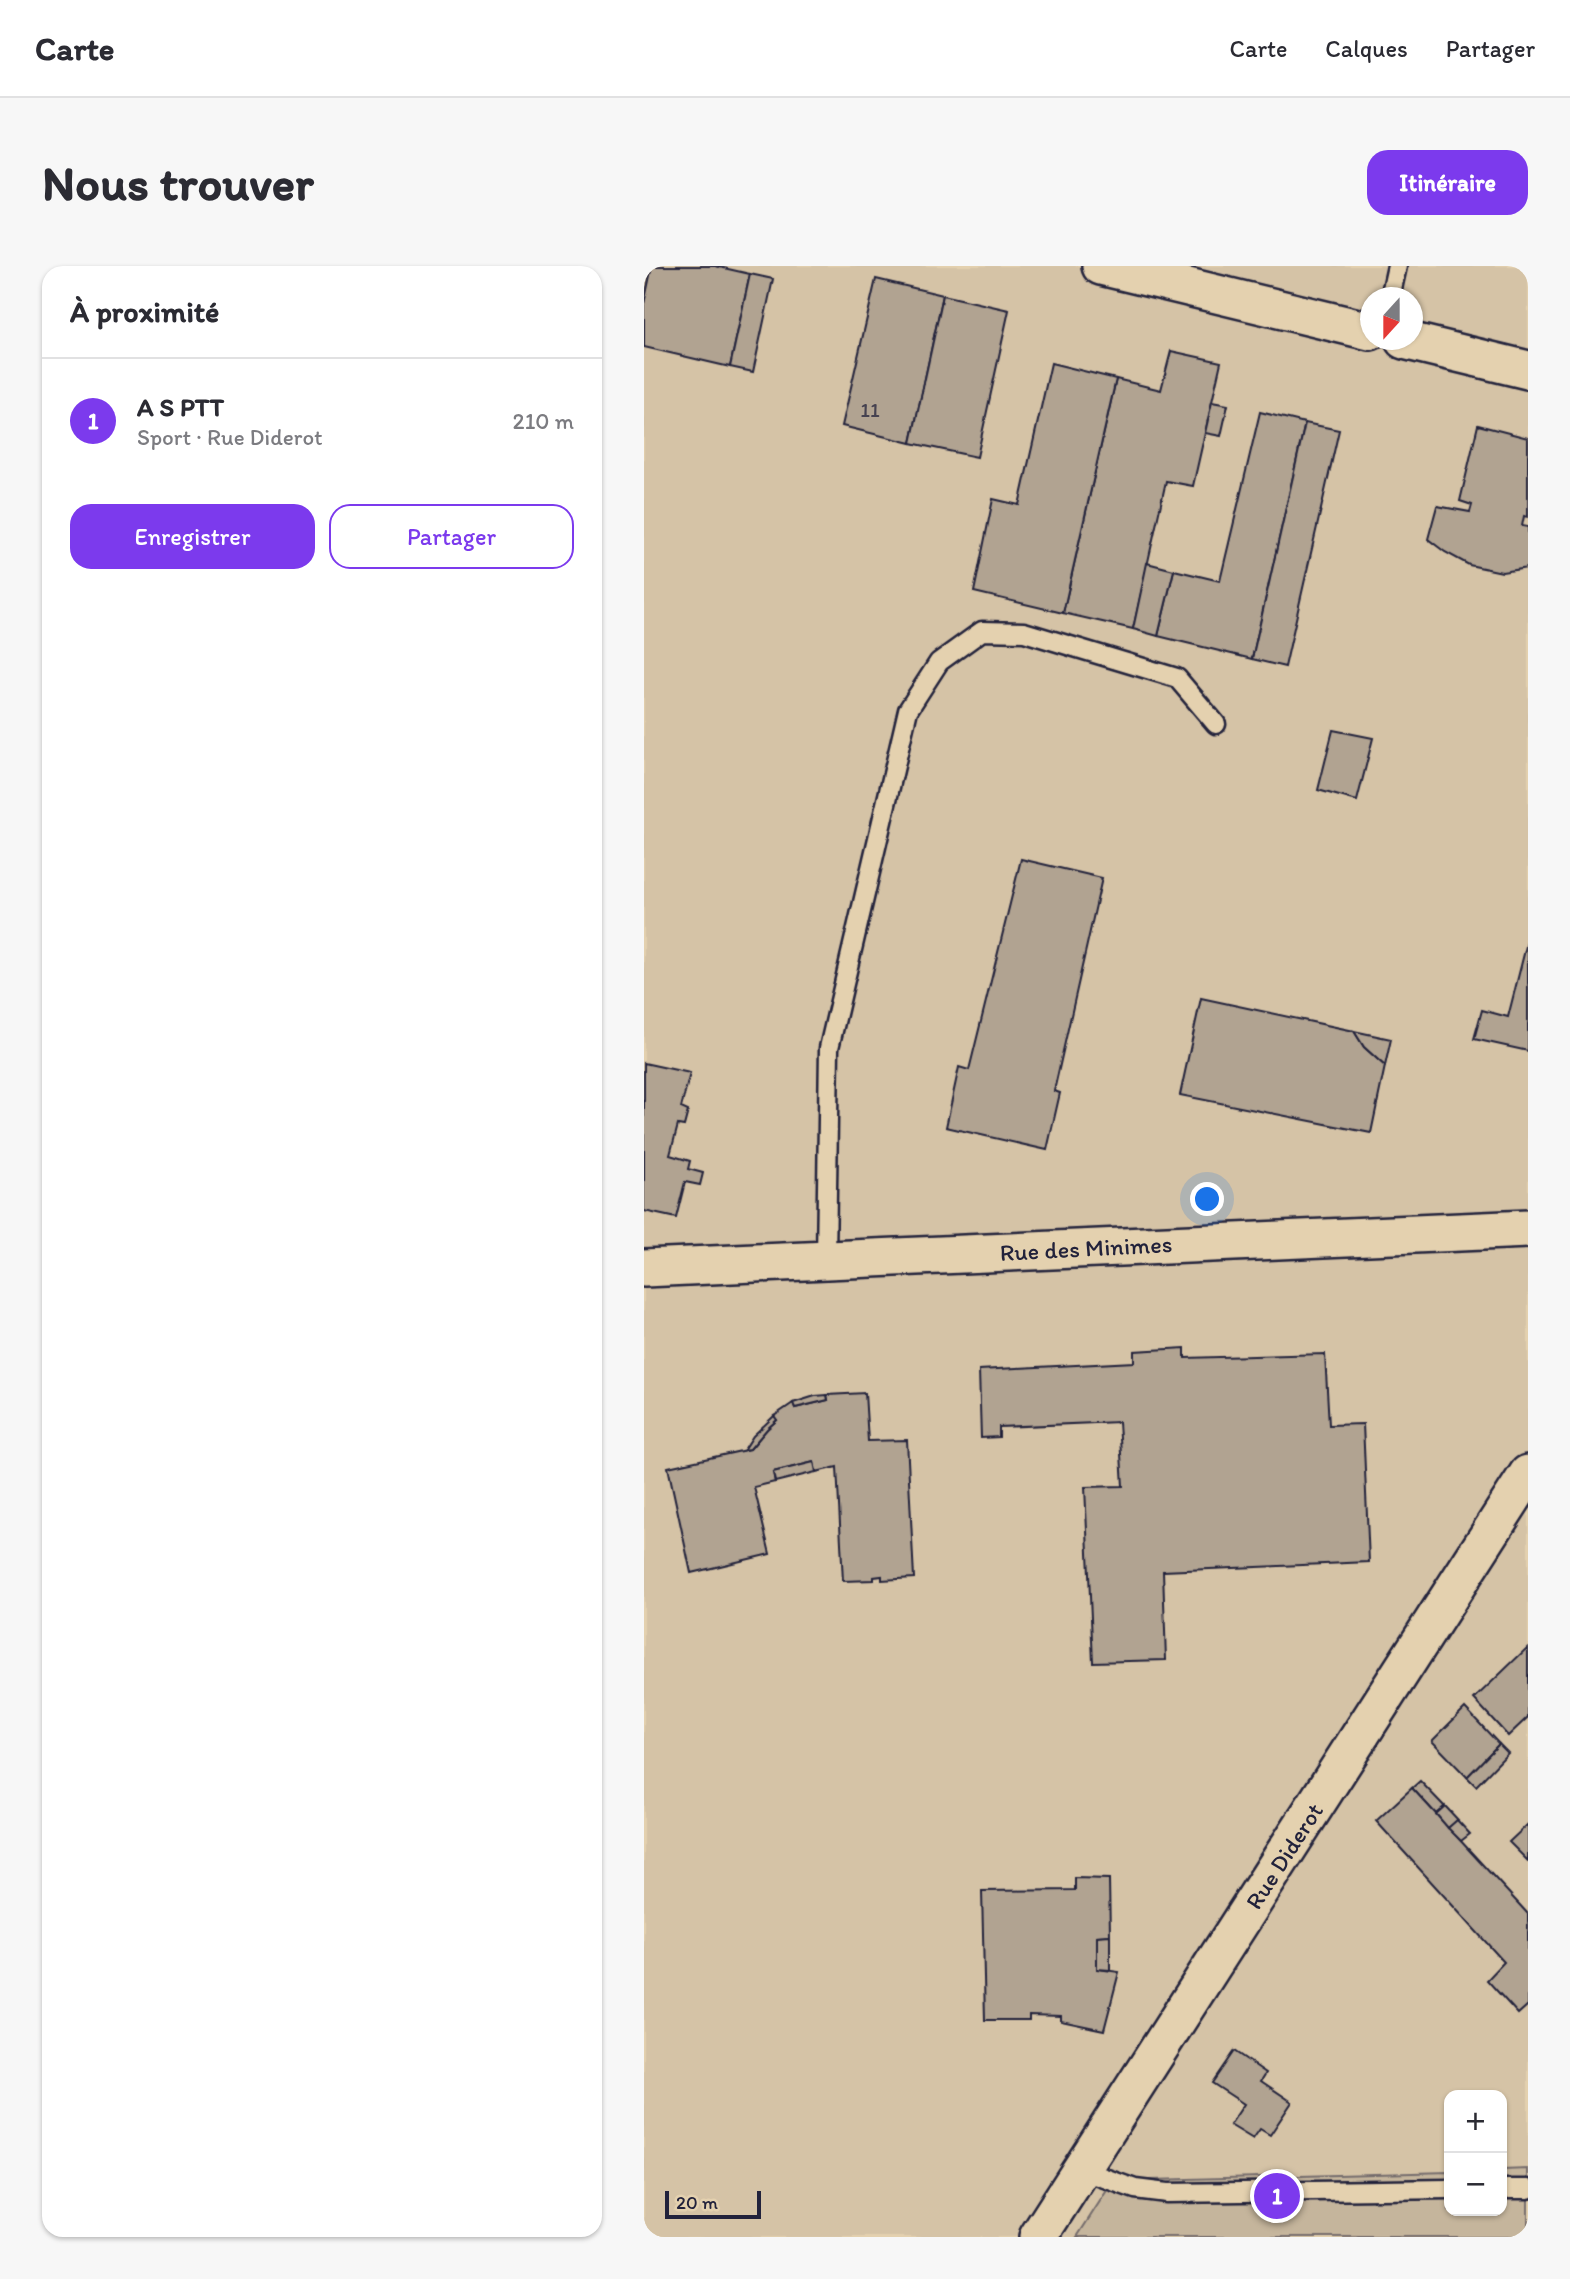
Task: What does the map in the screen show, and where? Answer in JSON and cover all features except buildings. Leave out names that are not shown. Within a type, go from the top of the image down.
[{"type":"street","points":[[1101,266],[1360,329]]},
{"type":"street","points":[[1423,345],[1528,370]]},
{"type":"street","name":"Rue des Minimes","points":[[644,1268],[1528,1229]]},
{"type":"street","name":"Rue Diderot","points":[[1038,2237],[1528,1474]]},
{"type":"lane","points":[[1392,287],[1397,266]]},
{"type":"lane","points":[[826,1260],[828,1048],[908,710],[939,663],[982,631],[1024,632],[1177,678],[1216,724]]},
{"type":"lane","points":[[1082,2170],[1135,2189],[1167,2193],[1444,2189]]},
{"type":"lane","points":[[1507,2189],[1528,2189]]},
{"type":"shaded area","points":[[644,266],[1528,266],[1528,2237],[644,2237]]},
{"type":"shaded area","points":[[1528,2169],[1528,2237],[1077,2237],[1113,2181],[1444,2172],[1444,2216],[1507,2216],[1507,2170]]},
{"type":"place","name":"A S PTT","points":[[1277,2196]]}]
